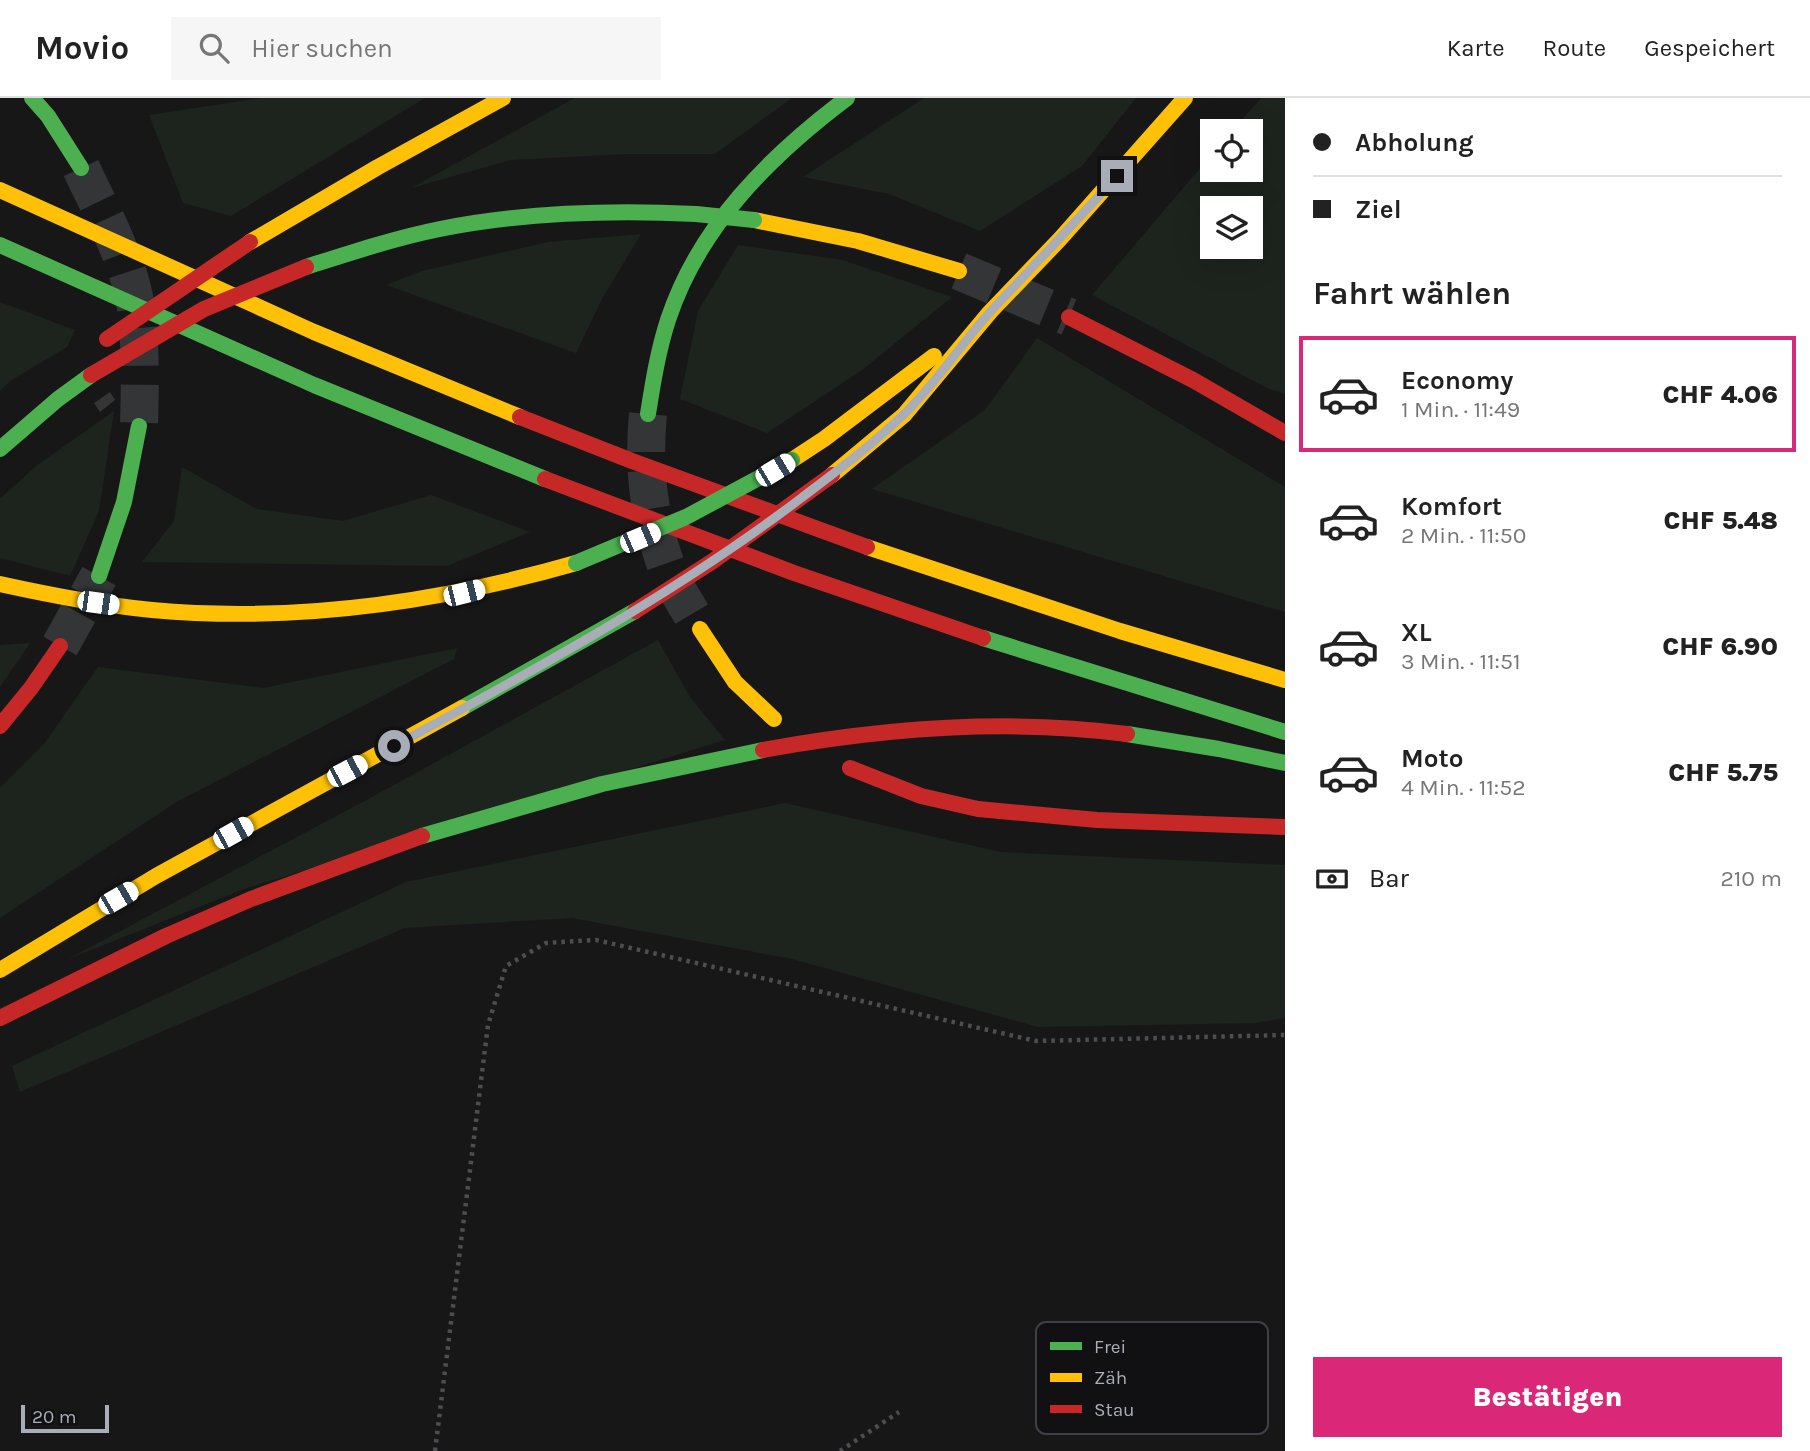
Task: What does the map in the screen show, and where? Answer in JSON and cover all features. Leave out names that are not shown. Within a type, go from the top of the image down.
[{"type":"highway","points":[[32,98],[48,116],[81,168]]},
{"type":"highway","points":[[92,351],[134,319],[250,242],[503,98]]},
{"type":"highway","points":[[648,414],[652,379],[663,338],[683,281],[703,243],[752,180],[784,148],[847,98]]},
{"type":"highway","points":[[0,970],[176,865],[515,681],[635,611],[723,554],[832,475],[904,415],[990,312],[1060,239],[1185,98]]},
{"type":"highway","points":[[0,190],[144,258],[335,342],[604,452],[914,564],[1285,681]]},
{"type":"highway","points":[[0,449],[58,399],[91,375],[204,309],[306,267],[402,238],[492,221],[618,211],[696,214],[754,220],[844,236],[958,271]]},
{"type":"highway","points":[[0,245],[266,365],[558,486],[922,618],[1285,732]]},
{"type":"highway","points":[[0,584],[72,599],[151,610],[230,615],[308,614],[387,607],[464,593],[576,563],[688,517],[792,460],[824,439],[990,312]]},
{"type":"highway","points":[[1069,317],[1193,380],[1285,433]]},
{"type":"highway","points":[[99,576],[121,519],[133,471],[139,426]]},
{"type":"highway","points":[[700,629],[734,682],[774,719]]},
{"type":"highway","points":[[0,726],[60,646]]},
{"type":"highway","points":[[0,1017],[105,963],[179,929],[242,902],[377,852],[561,795],[733,755],[878,732],[1019,726],[1124,732],[1219,748],[1285,763]]},
{"type":"highway","points":[[850,768],[898,789],[945,803],[998,811],[1128,822],[1285,827]]},
{"type":"path","points":[[435,1451],[488,1025],[506,966],[546,943],[596,940],[1036,1041],[1285,1035]]},
{"type":"path","points":[[840,1451],[899,1412]]},
{"type":"shaded area","points":[[261,98],[425,98],[231,216],[183,203],[149,115]]},
{"type":"shaded area","points":[[575,98],[792,98],[715,154],[627,154],[511,160],[411,188]]},
{"type":"shaded area","points":[[924,98],[1136,98],[1082,166],[980,231],[889,194],[803,177]]},
{"type":"shaded area","points":[[1261,98],[1285,98],[1285,394],[1267,388],[1092,295],[1200,168],[1200,182],[1263,182],[1263,119],[1243,119]]},
{"type":"shaded area","points":[[641,234],[602,299],[576,353],[386,285],[422,271],[548,242]]},
{"type":"shaded area","points":[[738,245],[843,260],[952,297],[862,370],[767,433],[680,399],[698,311]]},
{"type":"shaded area","points":[[0,302],[75,330],[67,347],[10,381],[0,391]]},
{"type":"shaded area","points":[[1037,338],[1285,487],[1285,612],[872,489],[985,410]]},
{"type":"shaded area","points":[[114,411],[99,511],[70,576],[0,558],[0,499],[36,466]]},
{"type":"shaded area","points":[[182,467],[257,509],[343,521],[431,495],[530,532],[447,566],[142,562],[174,521]]},
{"type":"shaded area","points":[[658,640],[690,697],[725,740],[244,889],[66,960],[372,797]]},
{"type":"shaded area","points":[[30,643],[0,687],[0,645]]},
{"type":"shaded area","points":[[457,648],[454,659],[178,801],[0,918],[0,788],[44,744],[98,667],[263,688]]},
{"type":"shaded area","points":[[785,803],[1001,852],[1285,865],[1285,1018],[1255,1023],[1038,1027],[792,959],[572,918],[405,928],[20,1092],[12,1066],[406,882]]},
{"type":"building","points":[[110,392],[115,400],[100,412],[94,403]]},
{"type":"tunnel","points":[[81,168],[113,236],[132,290],[139,337],[139,426]]},
{"type":"tunnel","points":[[959,271],[1069,317]]},
{"type":"tunnel","points":[[648,414],[647,471],[654,526],[668,572],[700,629]]},
{"type":"tunnel","points":[[60,646],[99,576]]},
{"type":"traffic: fast","points":[[32,98],[48,116],[81,168]]},
{"type":"traffic: fast","points":[[648,414],[668,320],[681,286],[698,254],[740,196],[765,169],[818,120],[847,98]]},
{"type":"traffic: fast","points":[[306,267],[373,246],[472,223],[600,213],[696,214]]},
{"type":"traffic: fast","points":[[696,214],[754,220]]},
{"type":"traffic: fast","points":[[0,245],[314,385],[545,479]]},
{"type":"traffic: fast","points":[[0,449],[58,399],[91,375]]},
{"type":"traffic: fast","points":[[99,576],[124,502],[139,426]]},
{"type":"traffic: fast","points":[[576,563],[686,517],[792,460]]},
{"type":"traffic: fast","points":[[462,708],[635,611]]},
{"type":"traffic: fast","points":[[983,638],[1285,732]]},
{"type":"traffic: fast","points":[[1127,734],[1285,763]]},
{"type":"traffic: fast","points":[[422,836],[602,784],[763,750]]},
{"type":"traffic: slow","points":[[250,242],[503,98]]},
{"type":"traffic: slow","points":[[832,475],[904,415],[990,312],[1060,239],[1185,98]]},
{"type":"traffic: slow","points":[[0,190],[314,332],[520,417]]},
{"type":"traffic: slow","points":[[754,220],[858,241],[959,271]]},
{"type":"traffic: slow","points":[[792,460],[934,356]]},
{"type":"traffic: slow","points":[[867,547],[1120,631],[1285,680]]},
{"type":"traffic: slow","points":[[0,584],[133,608],[259,614],[419,599],[576,563]]},
{"type":"traffic: slow","points":[[700,629],[735,682],[774,719]]},
{"type":"traffic: slow","points":[[0,970],[156,876],[462,708]]},
{"type":"traffic: jam","points":[[107,339],[250,242]]},
{"type":"traffic: jam","points":[[91,375],[204,309],[306,267]]},
{"type":"traffic: jam","points":[[1069,317],[1193,380],[1285,433]]},
{"type":"traffic: jam","points":[[520,417],[867,547]]},
{"type":"traffic: jam","points":[[635,611],[713,561],[832,475]]},
{"type":"traffic: jam","points":[[545,479],[794,573],[983,638]]},
{"type":"traffic: jam","points":[[0,726],[60,646]]},
{"type":"traffic: jam","points":[[763,750],[853,736],[944,728],[1036,727],[1127,734]]},
{"type":"traffic: jam","points":[[850,768],[921,796],[978,809],[1097,820],[1285,827]]},
{"type":"traffic: jam","points":[[0,1018],[166,936],[251,899],[422,836]]},
{"type":"route","points":[[394,746],[515,681],[635,611],[713,561],[832,475],[904,415],[990,312],[1117,176]]}]
